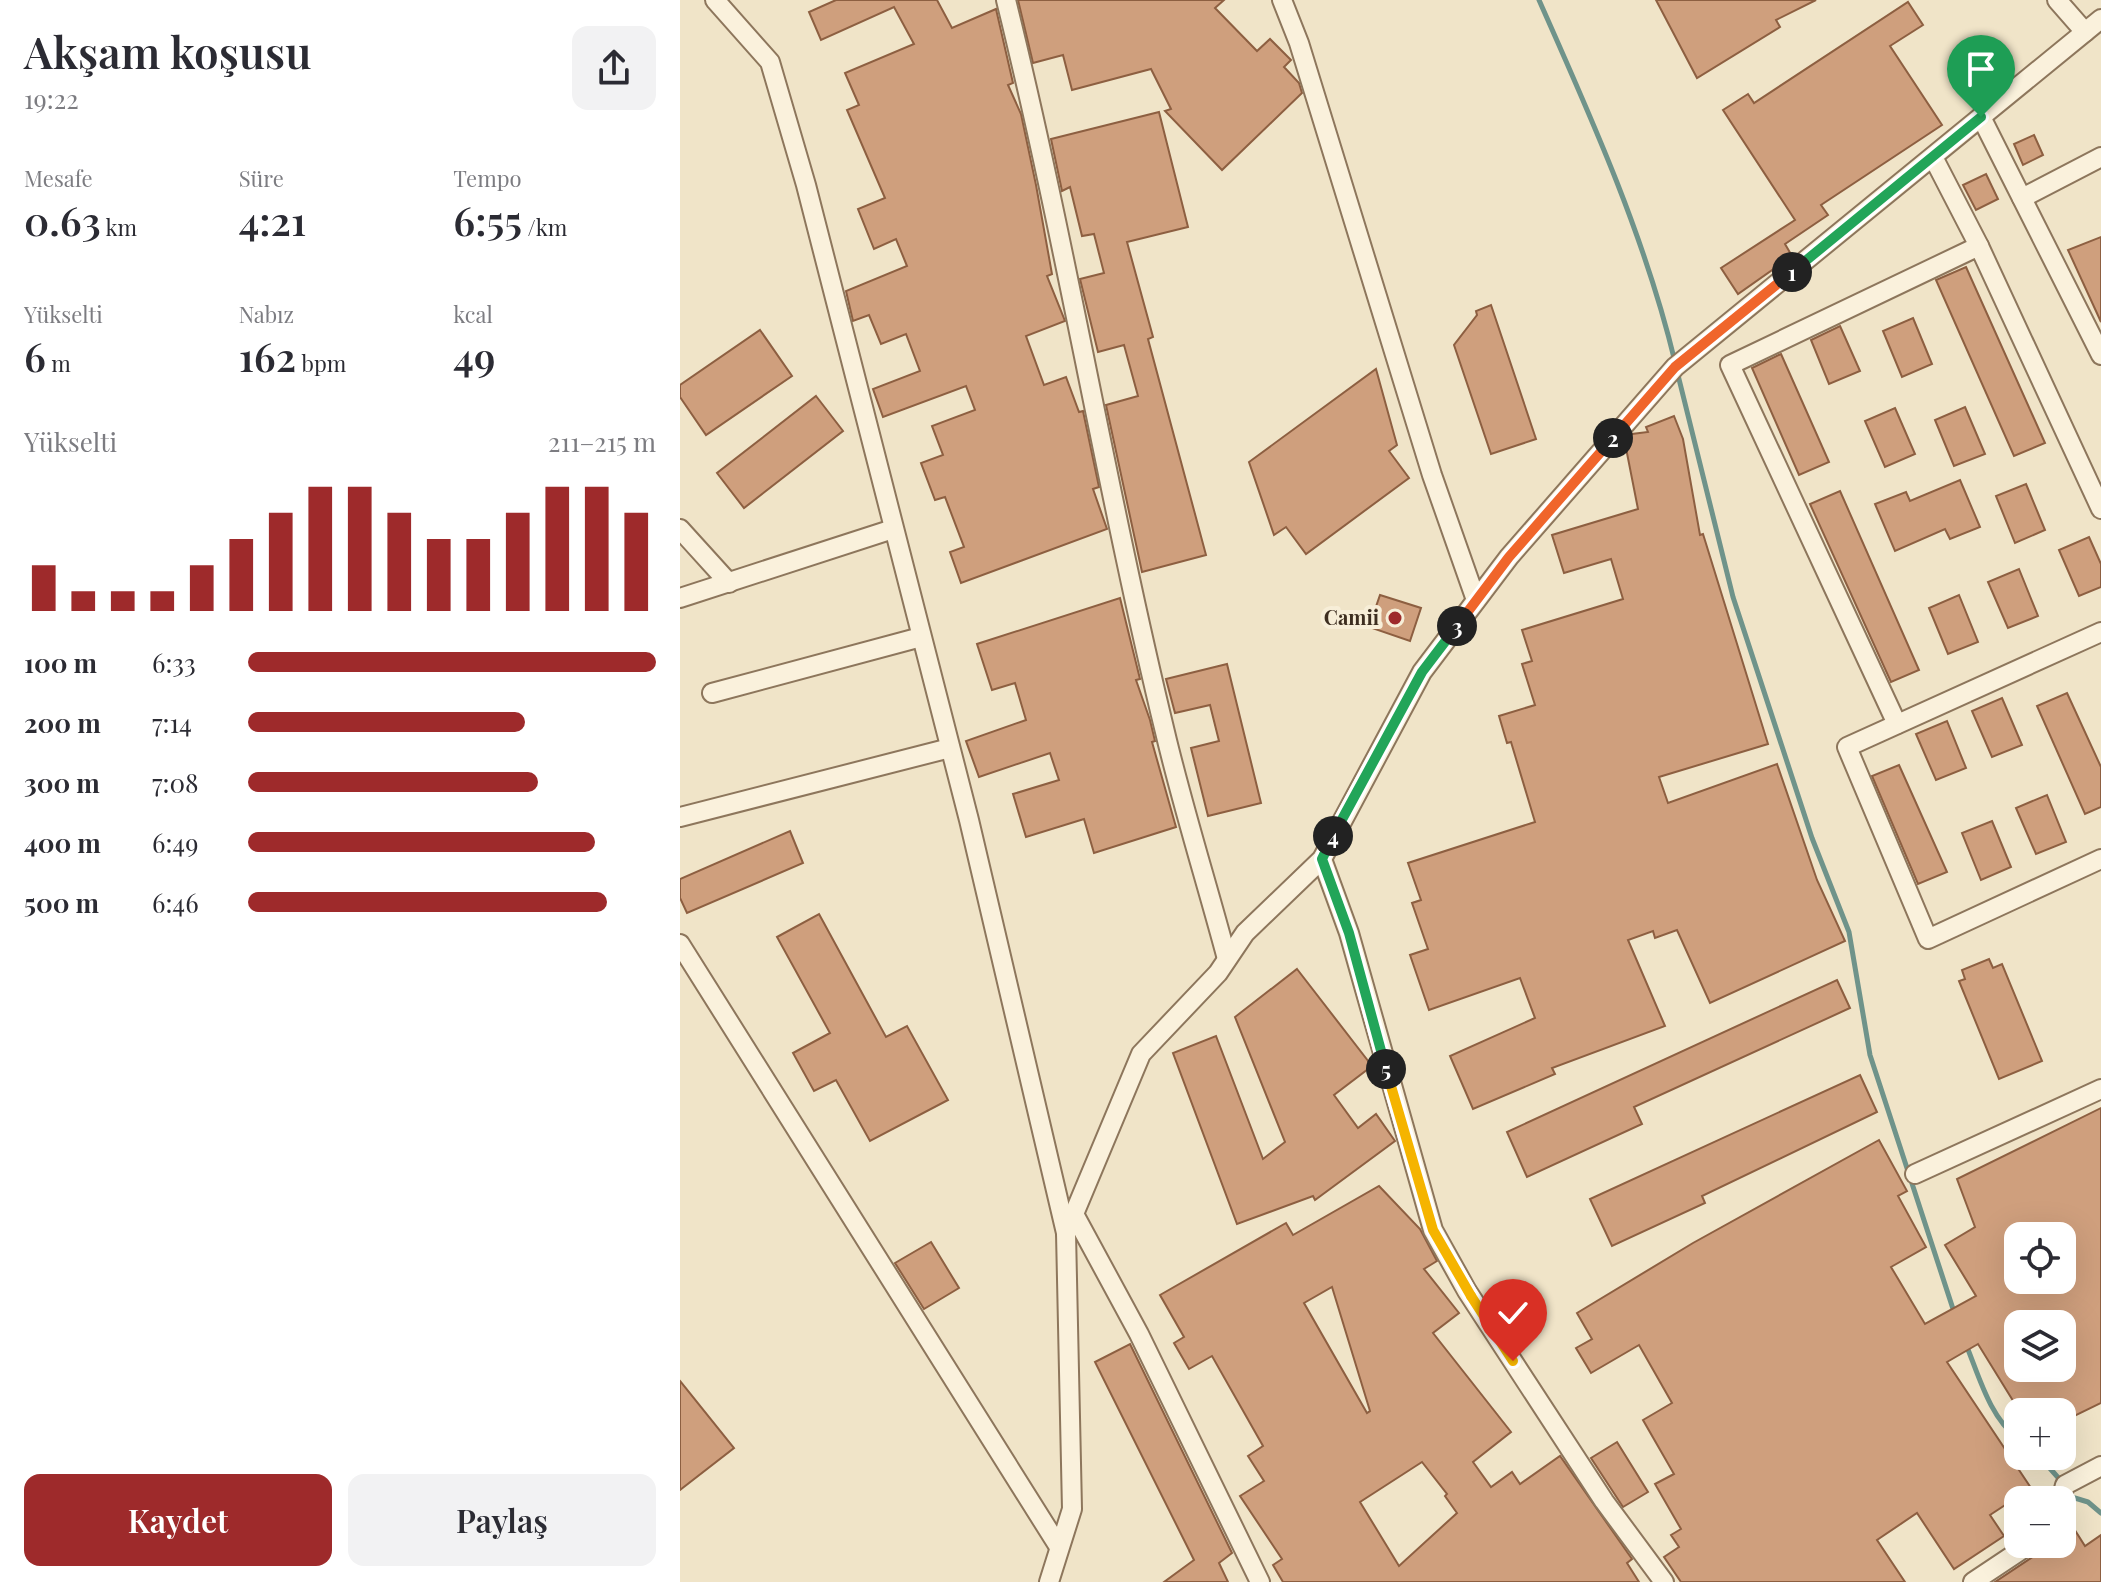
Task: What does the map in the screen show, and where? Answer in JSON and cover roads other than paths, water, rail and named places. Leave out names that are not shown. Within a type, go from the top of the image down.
[{"type":"street","points":[[715,0],[770,62],[806,185],[950,748],[1066,1233],[1065,1311],[1072,1509],[1049,1582]]},
{"type":"street","points":[[1006,0],[1044,154],[1103,453],[1165,734],[1227,959]]},
{"type":"street","points":[[1282,0],[1299,43],[1432,475],[1476,600]]},
{"type":"street","points":[[2057,0],[2085,32]]},
{"type":"street","points":[[1066,1233],[1141,1054],[1227,959],[1245,933],[1322,859],[1422,672],[1509,557],[1680,363],[2101,19]]},
{"type":"street","points":[[1981,117],[2101,355]]},
{"type":"street","points":[[1933,157],[1979,246],[2101,509]]},
{"type":"street","points":[[2022,198],[2101,157]]},
{"type":"street","points":[[1897,724],[1730,365],[1979,246]]},
{"type":"street","points":[[680,529],[729,583]]},
{"type":"street","points":[[680,598],[893,529]]},
{"type":"street","points":[[2101,632],[1847,747],[1928,939],[2101,859]]},
{"type":"street","points":[[712,693],[921,637]]},
{"type":"street","points":[[680,817],[950,748]]},
{"type":"street","points":[[1322,859],[1349,933],[1433,1230],[1467,1291],[1604,1501],[1664,1582]]},
{"type":"street","points":[[680,944],[1059,1547]]},
{"type":"street","points":[[1915,1174],[2101,1089]]},
{"type":"street","points":[[1074,1214],[1139,1334],[1260,1582]]},
{"type":"street","points":[[2073,1486],[2101,1466]]},
{"type":"street","points":[[1973,1582],[2009,1558]]},
{"type":"waterway","points":[[1539,0],[1632,223],[1663,315],[1675,362]]},
{"type":"waterway","points":[[1677,371],[1733,597],[1812,838],[1849,932],[1870,1055],[1955,1315]]},
{"type":"waterway","points":[[1967,1347],[1981,1384],[2004,1425]]},
{"type":"waterway","points":[[2051,1470],[2062,1482]]},
{"type":"waterway","points":[[2076,1498],[2088,1502],[2101,1513]]},
{"type":"place","name":"Camii","points":[[1395,618]]}]
